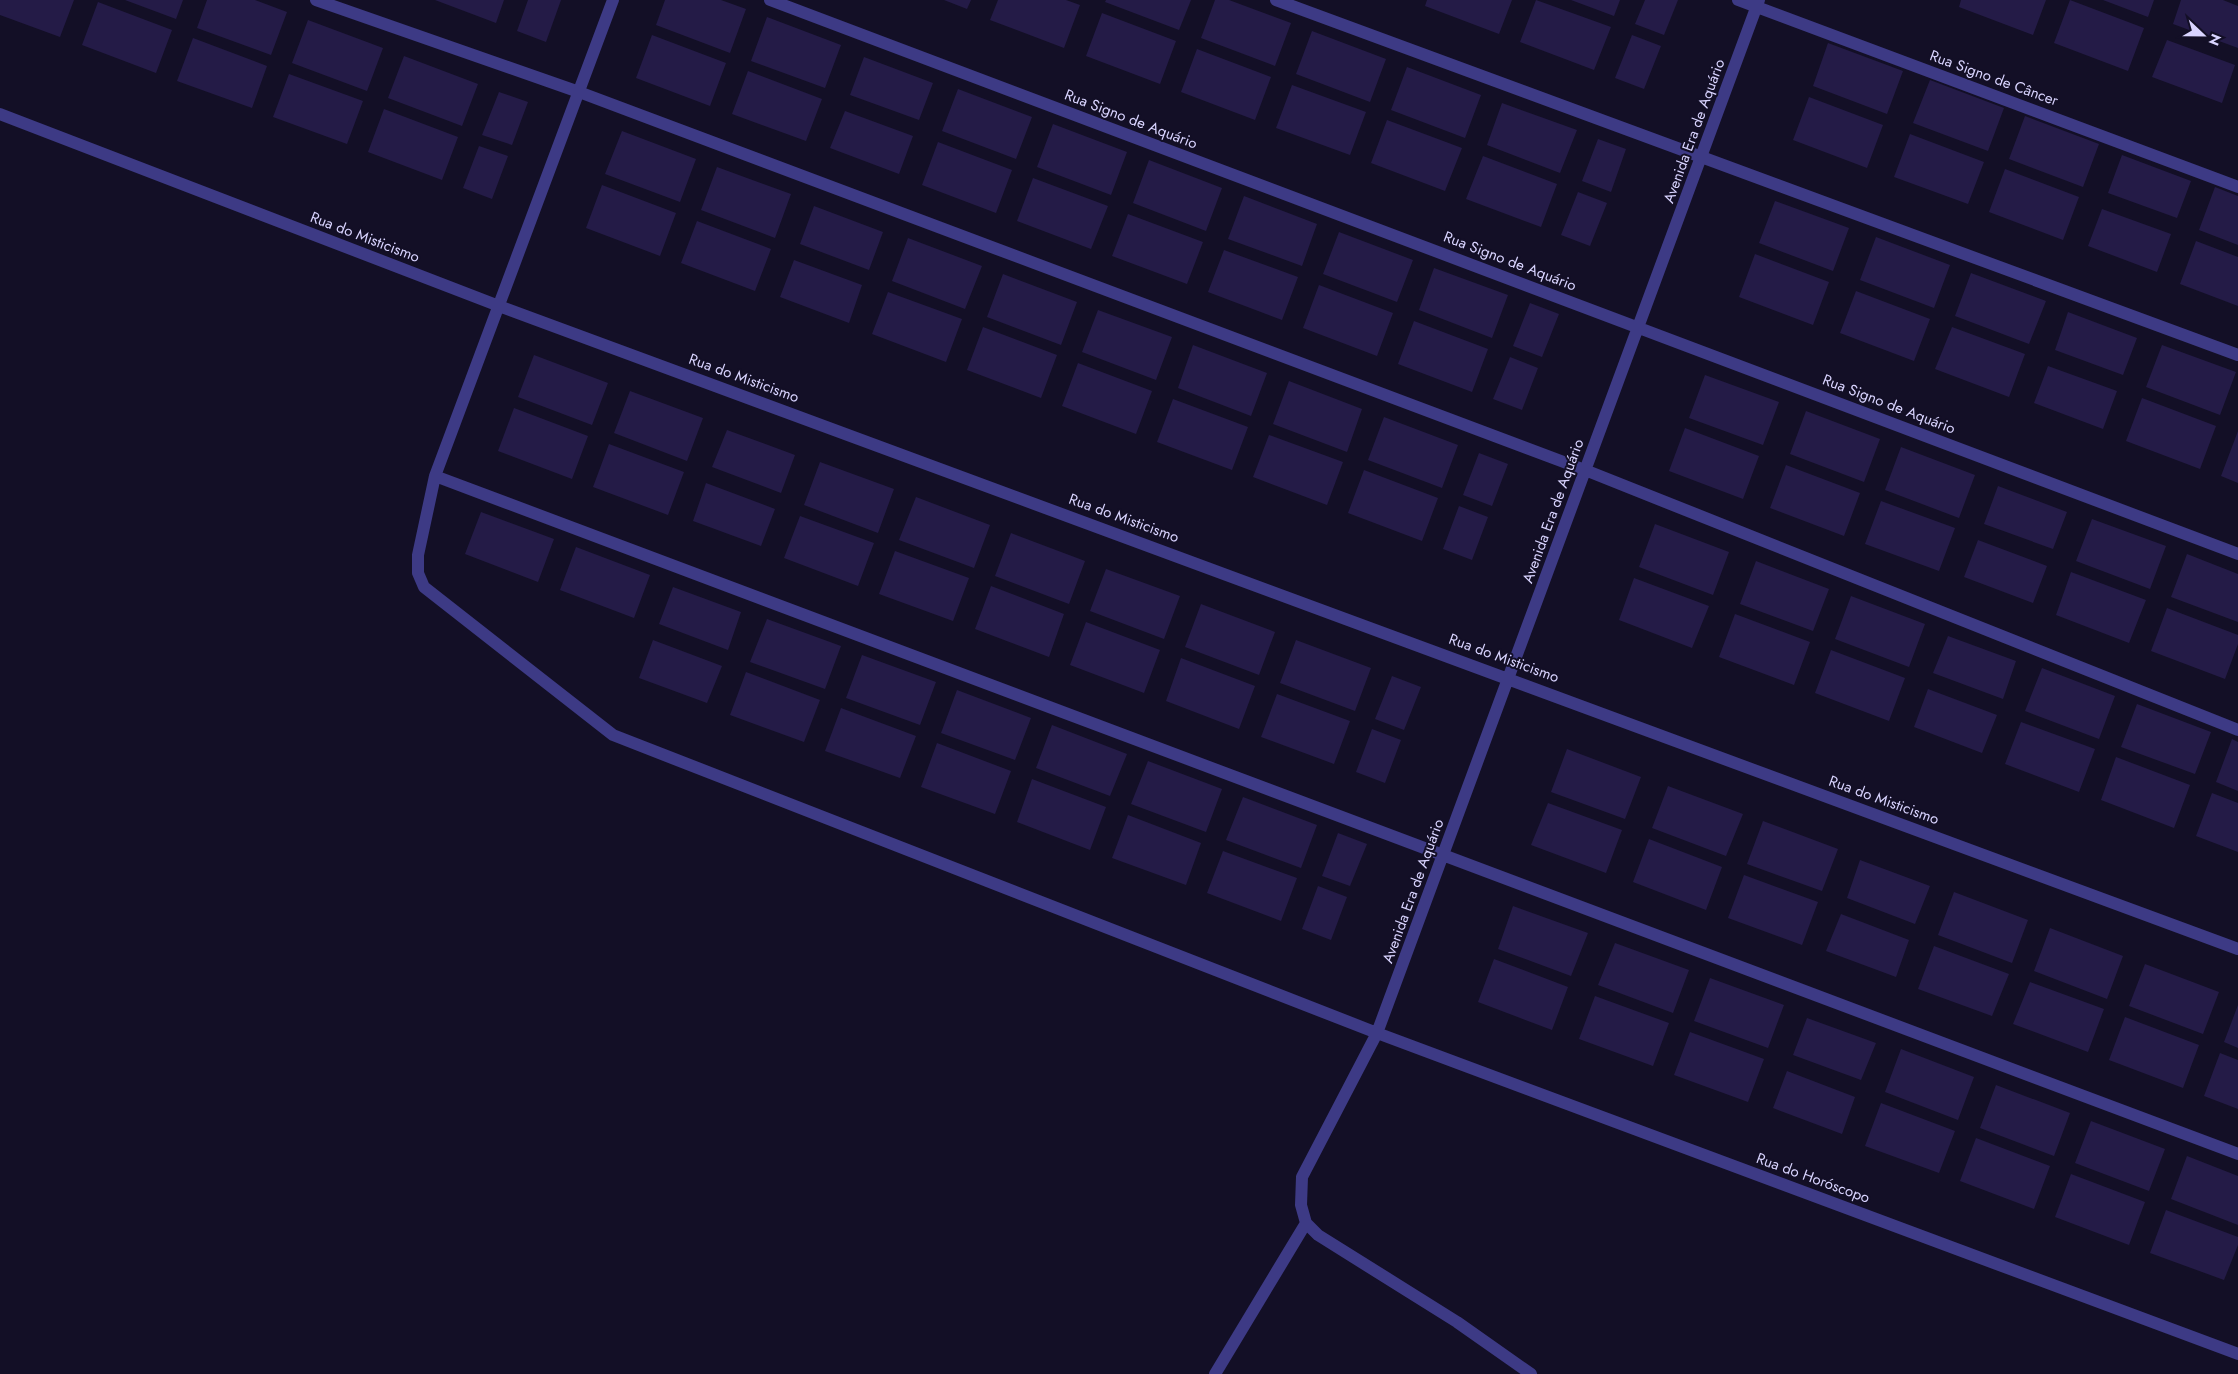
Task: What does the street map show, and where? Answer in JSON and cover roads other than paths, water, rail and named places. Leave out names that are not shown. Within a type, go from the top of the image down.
[{"type":"street","points":[[316,0],[579,92],[1585,470],[2238,730]]},
{"type":"street","name":"Rua do Horóscopo","points":[[613,0],[435,476],[418,555],[418,572],[424,587],[614,735],[1377,1033],[2238,1354]]},
{"type":"street","name":"Rua Signo de Aquário","points":[[770,0],[2238,554]]},
{"type":"street","points":[[1276,0],[2238,355]]},
{"type":"street","name":"Rua Signo de Câncer","points":[[1738,0],[1758,4],[2238,186]]},
{"type":"street","name":"Avenida Era de Aquário","points":[[1306,1223],[1301,1205],[1302,1177],[1377,1033],[1758,4]]},
{"type":"street","name":"Rua do Misticismo","points":[[0,114],[499,306],[1508,677],[2238,949]]},
{"type":"street","points":[[435,476],[2238,1154]]},
{"type":"street","points":[[1215,1374],[1306,1223],[1318,1235],[1342,1252],[1457,1322],[1531,1374]]}]
